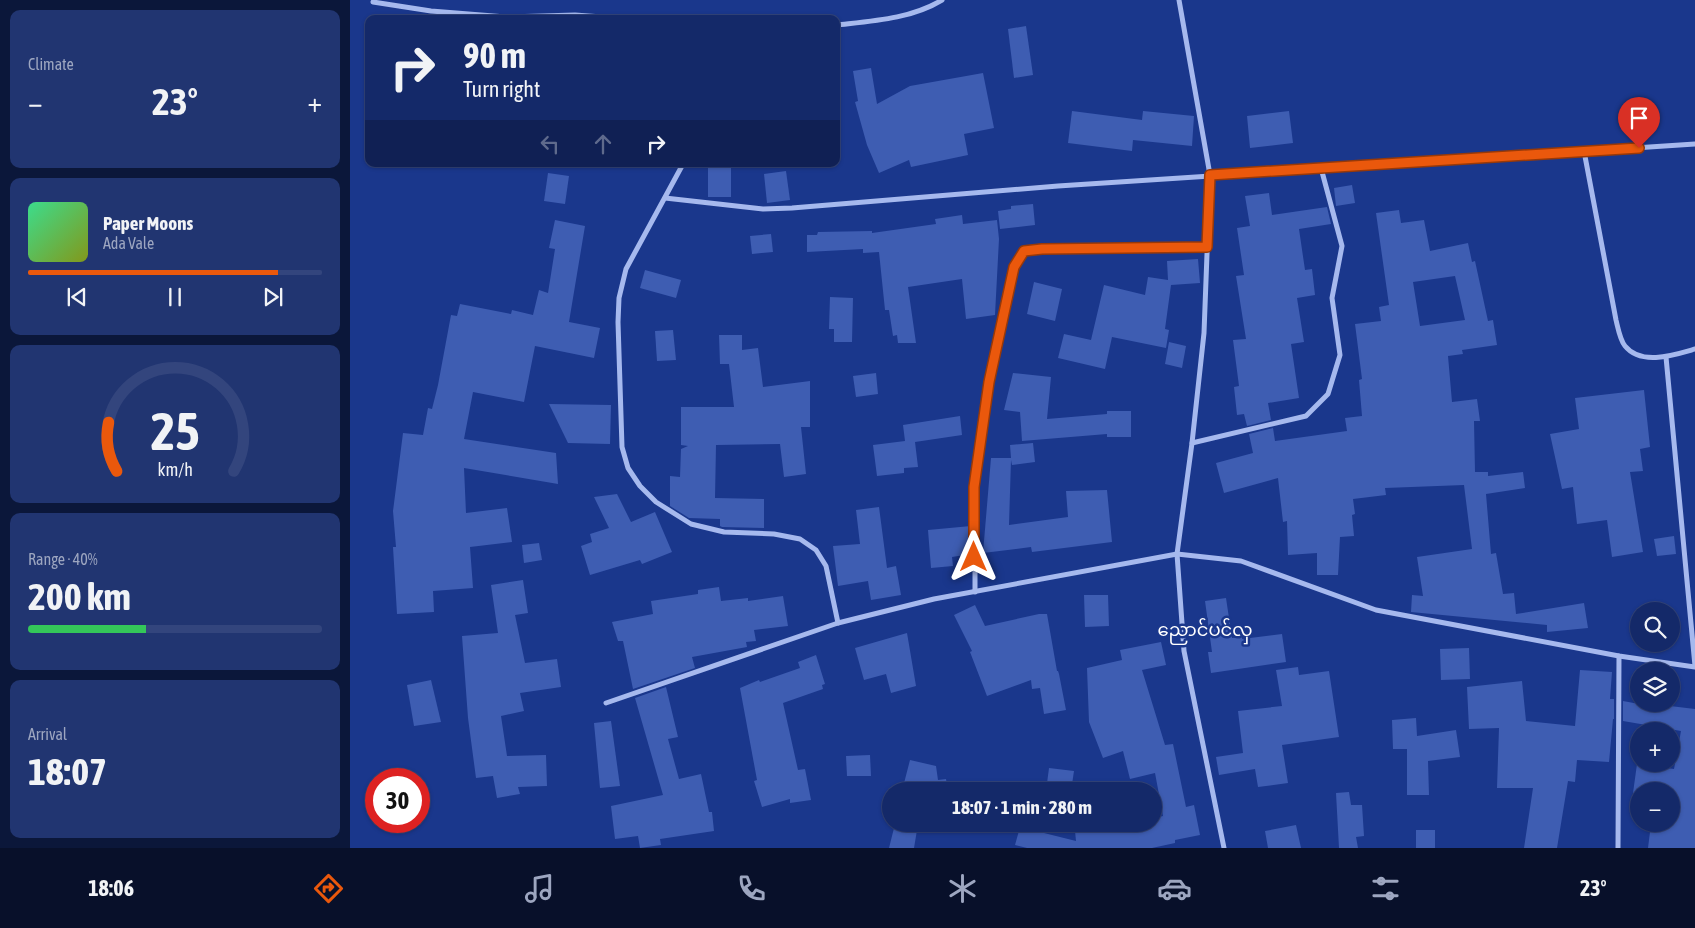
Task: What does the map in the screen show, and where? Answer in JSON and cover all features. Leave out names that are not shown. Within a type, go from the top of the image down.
[{"type":"street","points":[[840,25],[912,14],[931,7],[942,0]]},
{"type":"street","points":[[1179,0],[1210,175],[1204,333],[1177,554],[1184,651],[1224,848]]},
{"type":"street","points":[[372,2],[474,15]]},
{"type":"street","points":[[665,198],[763,209],[1210,175],[1695,144]]},
{"type":"street","points":[[1584,151],[1616,320],[1623,345],[1633,354],[1666,357],[1695,350]]},
{"type":"street","points":[[680,167],[626,269],[619,298],[622,447],[628,468],[640,486],[656,502],[691,524],[724,532],[774,534],[800,539],[816,550],[826,566],[838,623]]},
{"type":"street","points":[[1192,443],[1306,416],[1328,394],[1340,355],[1332,298],[1342,246],[1321,168]]},
{"type":"street","points":[[974,592],[974,487],[986,401],[1014,267],[1024,251],[1042,249],[1207,247]]},
{"type":"street","points":[[606,703],[838,623],[934,599],[1177,554],[1241,561],[1376,610],[1619,656],[1695,667],[1666,357]]},
{"type":"street","points":[[1618,848],[1619,656]]},
{"type":"building","points":[[1026,26],[1033,75],[1014,78],[1008,29]]},
{"type":"building","points":[[871,68],[877,104],[910,86],[983,73],[994,128],[964,134],[968,155],[911,167],[909,160],[879,173],[867,145],[855,102],[858,101],[853,71]]},
{"type":"building","points":[[1072,111],[1142,120],[1143,111],[1194,116],[1192,146],[1133,140],[1132,151],[1068,143]]},
{"type":"building","points":[[1289,111],[1293,143],[1250,148],[1247,116]]},
{"type":"building","points":[[708,167],[731,167],[731,197],[708,197]]},
{"type":"building","points":[[786,171],[790,200],[767,203],[764,174]]},
{"type":"building","points":[[548,173],[569,176],[565,204],[544,201]]},
{"type":"building","points":[[1352,185],[1355,203],[1336,206],[1334,188]]},
{"type":"building","points":[[1269,193],[1272,215],[1327,207],[1331,224],[1299,229],[1305,270],[1312,269],[1315,295],[1297,298],[1304,342],[1291,344],[1299,398],[1268,403],[1271,420],[1247,426],[1244,414],[1237,415],[1234,387],[1239,386],[1233,340],[1246,339],[1236,276],[1244,275],[1237,228],[1250,226],[1245,196]]},
{"type":"building","points":[[1033,204],[1035,225],[1000,229],[998,211],[1011,209],[1011,206]]},
{"type":"building","points":[[1399,210],[1401,223],[1424,220],[1430,251],[1468,243],[1472,262],[1475,261],[1488,321],[1493,320],[1497,345],[1462,350],[1463,354],[1448,356],[1452,402],[1477,399],[1480,421],[1474,421],[1475,472],[1488,472],[1488,476],[1523,472],[1525,488],[1486,494],[1491,554],[1496,553],[1503,594],[1514,593],[1516,614],[1584,603],[1588,628],[1547,632],[1547,625],[1411,612],[1412,595],[1423,596],[1417,557],[1472,549],[1464,485],[1385,488],[1386,495],[1353,499],[1355,514],[1352,515],[1354,536],[1340,537],[1338,575],[1317,575],[1317,553],[1288,555],[1287,521],[1283,522],[1278,478],[1224,493],[1216,463],[1253,453],[1249,434],[1273,428],[1275,441],[1347,431],[1345,418],[1362,416],[1359,380],[1362,379],[1355,324],[1381,321],[1379,307],[1389,305],[1376,213]],"holes":[[[1455,276],[1465,320],[1420,326],[1413,282]]]},
{"type":"building","points":[[962,215],[963,224],[997,220],[999,239],[995,315],[966,319],[962,279],[908,287],[916,343],[898,343],[897,335],[893,336],[889,310],[885,310],[879,252],[863,253],[863,249],[807,252],[807,235],[817,235],[818,232],[872,231],[872,233],[936,224],[935,219]]},
{"type":"building","points":[[555,220],[585,226],[569,322],[600,328],[594,358],[535,346],[524,402],[473,392],[464,439],[556,453],[558,484],[464,468],[466,513],[507,508],[512,542],[470,547],[473,588],[433,591],[434,612],[397,614],[393,547],[396,547],[393,511],[403,433],[423,435],[428,408],[432,409],[438,385],[451,315],[457,316],[460,304],[511,314],[512,310],[533,315],[539,290],[548,293],[555,249],[549,248]]},
{"type":"building","points":[[771,234],[773,252],[752,254],[750,236]]},
{"type":"building","points":[[1198,259],[1200,283],[1171,285],[1165,329],[1169,330],[1166,348],[1112,337],[1105,369],[1058,358],[1064,334],[1091,340],[1104,285],[1145,295],[1148,277],[1168,280],[1167,261]]},
{"type":"building","points":[[645,270],[681,280],[676,298],[640,288]]},
{"type":"building","points":[[1034,282],[1062,289],[1055,321],[1027,314]]},
{"type":"building","points":[[830,297],[853,298],[852,342],[834,342],[834,329],[829,329]]},
{"type":"building","points":[[673,330],[676,360],[657,361],[655,331]]},
{"type":"building","points":[[719,335],[742,335],[742,350],[758,348],[763,387],[810,381],[810,427],[801,427],[806,474],[784,477],[780,444],[716,445],[715,498],[764,499],[764,528],[722,527],[720,526],[720,519],[689,518],[670,506],[670,476],[680,477],[681,449],[688,446],[681,445],[681,407],[734,407],[729,364],[720,364]]},
{"type":"building","points":[[1169,342],[1186,346],[1182,368],[1165,364]]},
{"type":"building","points":[[876,373],[878,394],[856,397],[853,376]]},
{"type":"building","points":[[1013,373],[1051,377],[1047,419],[1107,414],[1107,411],[1131,411],[1131,437],[1107,437],[1107,434],[1022,441],[1020,412],[1004,410]]},
{"type":"building","points":[[1644,390],[1650,447],[1640,449],[1643,471],[1630,472],[1643,552],[1612,557],[1607,520],[1577,524],[1573,487],[1562,489],[1550,434],[1579,429],[1575,398]]},
{"type":"building","points":[[549,404],[611,405],[610,444],[568,443]]},
{"type":"building","points":[[960,416],[962,435],[915,442],[918,467],[904,468],[904,473],[877,476],[873,445],[905,441],[903,425]]},
{"type":"building","points":[[1033,443],[1035,462],[1012,465],[1011,460],[1009,525],[1068,517],[1066,491],[1107,490],[1112,542],[1032,552],[1031,547],[983,553],[991,458],[1011,458],[1010,445]]},
{"type":"building","points":[[617,494],[631,522],[655,512],[672,552],[642,564],[640,560],[590,575],[581,546],[592,542],[590,534],[609,528],[594,497]]},
{"type":"building","points":[[879,507],[887,568],[896,566],[901,595],[871,600],[868,581],[838,586],[833,546],[860,544],[856,510]]},
{"type":"building","points":[[971,526],[971,554],[952,557],[953,566],[931,568],[928,530]]},
{"type":"building","points":[[1674,536],[1676,554],[1657,556],[1654,539]]},
{"type":"building","points":[[539,543],[542,560],[524,563],[522,545]]},
{"type":"building","points":[[523,580],[528,613],[515,615],[525,663],[557,659],[561,687],[520,693],[524,711],[501,716],[507,756],[546,755],[547,786],[518,787],[520,794],[497,798],[493,776],[476,778],[468,718],[462,636],[498,633],[491,585]]},
{"type":"building","points":[[719,587],[721,601],[748,598],[748,601],[783,596],[788,626],[754,630],[756,641],[746,642],[747,647],[692,657],[695,668],[633,689],[623,641],[618,641],[612,622],[653,614],[651,601],[698,594],[698,590]]},
{"type":"building","points":[[1084,595],[1108,595],[1109,626],[1085,627]]},
{"type":"building","points":[[1226,598],[1232,638],[1242,637],[1242,639],[1282,634],[1286,662],[1211,673],[1208,652],[1212,652],[1205,601]]},
{"type":"building","points":[[975,605],[985,626],[1039,614],[1047,614],[1066,710],[1044,714],[1040,688],[1032,689],[1031,680],[987,696],[970,652],[972,651],[954,615]]},
{"type":"building","points":[[907,633],[916,686],[891,693],[886,674],[864,680],[855,648]]},
{"type":"building","points":[[1161,642],[1166,665],[1142,670],[1165,745],[1173,744],[1186,807],[1194,805],[1200,835],[1175,840],[1175,843],[1152,848],[1027,848],[1015,845],[1019,832],[1040,832],[1076,841],[1075,832],[1162,832],[1162,782],[1157,782],[1155,773],[1130,779],[1123,751],[1103,758],[1089,722],[1087,668],[1122,660],[1120,650]]},
{"type":"building","points":[[1469,648],[1470,679],[1441,680],[1440,649]]},
{"type":"building","points":[[816,655],[825,684],[822,685],[823,689],[783,703],[798,770],[805,769],[811,800],[790,803],[790,799],[762,807],[754,781],[757,780],[740,688],[759,680],[760,682],[800,668],[798,662]]},
{"type":"building","points":[[1298,667],[1299,675],[1329,671],[1339,737],[1282,745],[1288,783],[1258,787],[1255,769],[1219,775],[1216,757],[1243,753],[1238,711],[1282,706],[1276,670]]},
{"type":"building","points":[[1580,670],[1612,672],[1610,699],[1614,699],[1614,719],[1609,762],[1577,760],[1575,782],[1568,781],[1557,848],[1524,848],[1533,788],[1497,788],[1499,728],[1469,729],[1467,687],[1522,681],[1526,721],[1575,726]]},
{"type":"building","points":[[431,680],[441,722],[414,726],[407,685]]},
{"type":"building","points":[[666,687],[678,737],[668,739],[679,779],[701,774],[709,812],[712,812],[714,831],[660,839],[661,845],[640,848],[638,836],[615,839],[611,806],[663,795],[635,698]]},
{"type":"building","points":[[1623,701],[1630,702],[1630,712],[1680,712],[1680,707],[1695,709],[1695,848],[1648,848],[1650,832],[1680,832],[1680,782],[1635,782],[1636,772],[1680,772],[1680,722],[1623,721]]},
{"type":"building","points":[[1416,718],[1417,736],[1456,730],[1460,757],[1428,761],[1429,795],[1407,795],[1407,749],[1393,749],[1392,720]]},
{"type":"building","points":[[611,721],[620,786],[600,788],[594,723]]},
{"type":"building","points":[[870,755],[871,776],[847,776],[846,756]]},
{"type":"building","points":[[910,760],[936,766],[938,780],[946,779],[946,782],[904,782]]},
{"type":"building","points":[[1049,768],[1074,771],[1072,782],[1047,782]]},
{"type":"building","points":[[1349,792],[1351,805],[1362,805],[1364,836],[1356,837],[1358,848],[1339,848],[1336,793]]},
{"type":"building","points":[[1296,825],[1301,848],[1268,848],[1265,831]]},
{"type":"building","points":[[1416,830],[1435,830],[1435,848],[1416,848]]},
{"type":"building","points":[[893,832],[917,832],[914,848],[889,848]]},
{"type":"district","name":"ညောင်ပင်လှ","points":[[1205,629]]},
{"type":"route","points":[[974,557],[974,487],[989,382],[1014,267],[1024,251],[1042,249],[1207,247],[1210,175],[1639,148]]}]
